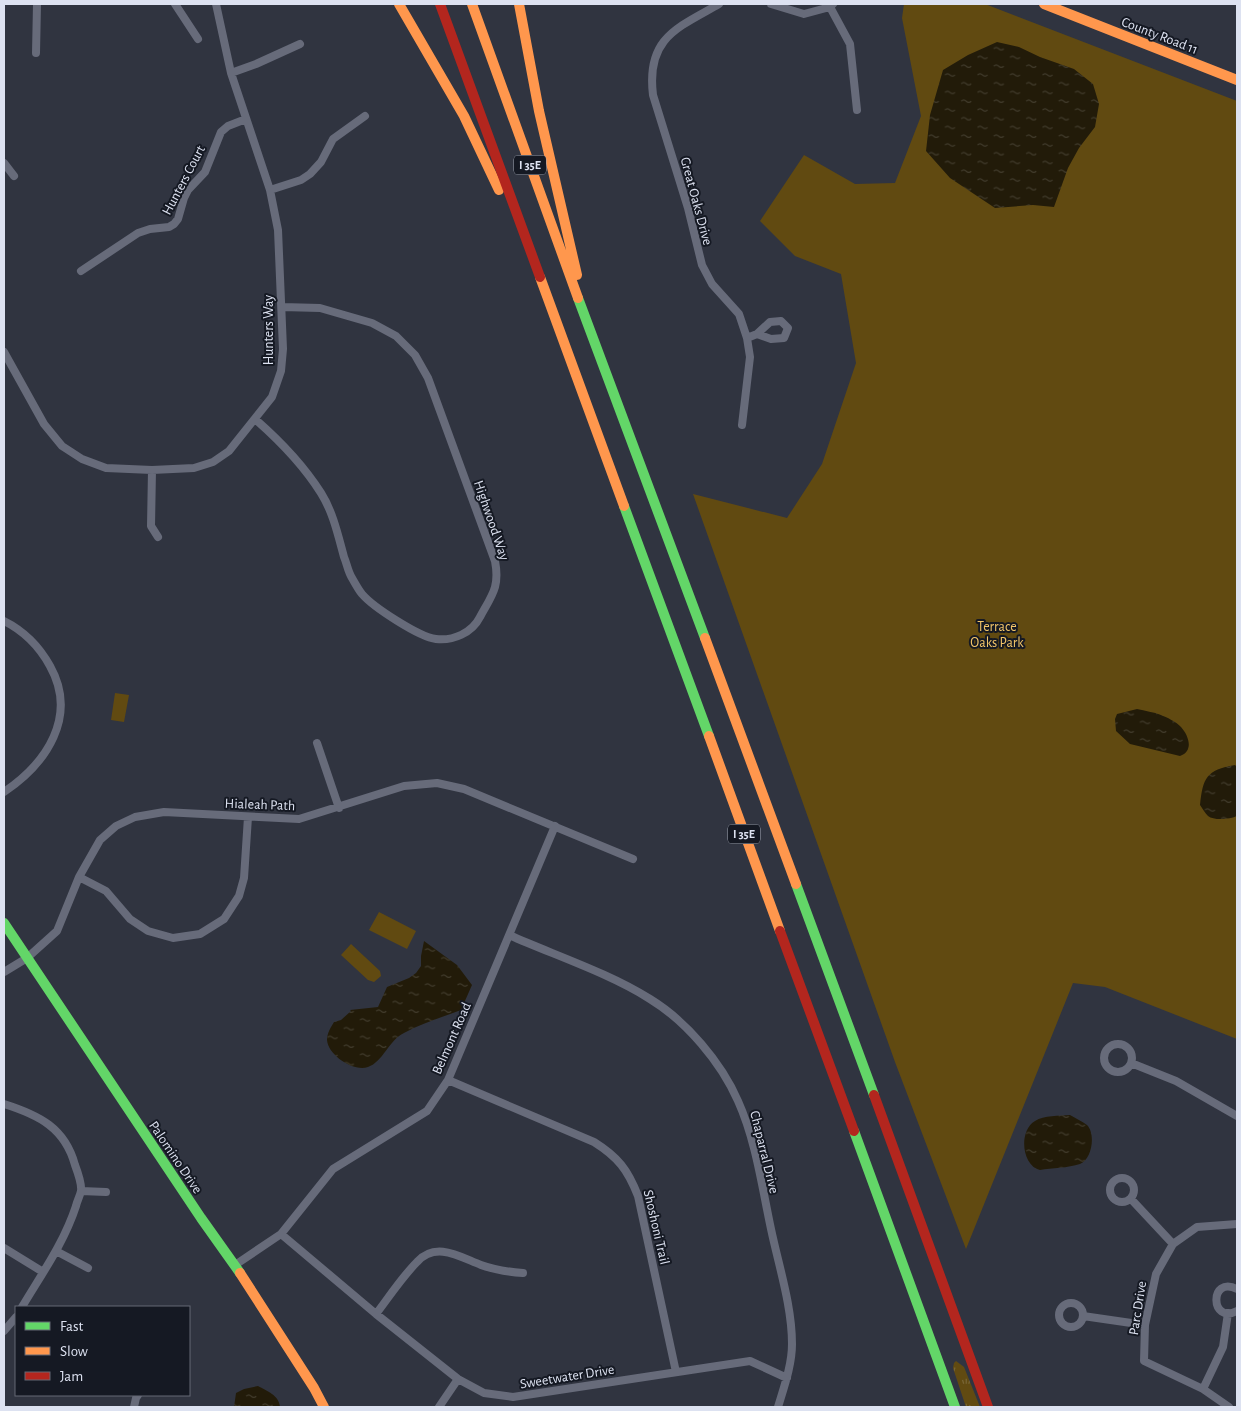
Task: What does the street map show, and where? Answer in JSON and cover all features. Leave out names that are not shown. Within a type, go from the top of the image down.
[{"type":"main road","points":[[400,4],[464,116],[534,261]]},
{"type":"main road","name":"I 35E","points":[[440,4],[955,1407]]},
{"type":"main road","name":"I 35E","points":[[472,4],[558,243],[988,1407]]},
{"type":"main road","points":[[519,4],[539,111],[589,325]]},
{"type":"main road","name":"County Road 11","points":[[1044,4],[1064,7],[1237,80]]},
{"type":"main road","name":"Palomino Drive","points":[[4,923],[200,1218],[235,1265],[314,1388],[324,1407]]},
{"type":"street","points":[[36,53],[37,4]]},
{"type":"street","points":[[175,4],[198,39]]},
{"type":"street","name":"Hunters Way","points":[[4,352],[44,424],[62,446],[82,459],[106,468],[152,470],[194,468],[213,462],[229,451],[272,397],[281,371],[283,349],[278,230],[270,190],[231,72],[216,4]]},
{"type":"street","name":"Great Oaks Drive","points":[[719,4],[673,31],[661,46],[653,65],[651,80],[653,95],[688,208],[702,265],[712,284],[739,314],[748,338],[750,357],[742,425]]},
{"type":"street","points":[[771,4],[804,14],[831,5],[850,44],[857,110]]},
{"type":"street","points":[[231,72],[256,64],[300,44]]},
{"type":"street","points":[[270,190],[301,180],[310,174],[321,162],[333,139],[365,116]]},
{"type":"street","name":"Hunters Court","points":[[81,271],[138,233],[150,229],[169,227],[174,224],[178,219],[188,190],[205,172],[221,132],[228,126],[246,119]]},
{"type":"street","points":[[4,163],[14,176]]},
{"type":"street","name":"Highwood Way","points":[[255,419],[282,443],[321,493],[331,514],[351,577],[362,594],[377,607],[423,636],[449,639],[465,633],[477,624],[496,587],[495,560],[428,378],[415,355],[396,336],[372,323],[320,308],[282,306]]},
{"type":"street","points":[[748,338],[757,334]]},
{"type":"street","points":[[152,470],[151,526],[158,536]]},
{"type":"street","points":[[4,621],[31,640],[44,655],[55,675],[61,695],[61,716],[55,734],[44,754],[17,783],[4,792]]},
{"type":"street","points":[[317,744],[339,808]]},
{"type":"street","name":"Hialeah Path","points":[[4,972],[27,958],[57,931],[79,878],[100,840],[116,826],[135,817],[164,812],[299,819],[404,786],[437,783],[464,789],[633,859]]},
{"type":"street","points":[[79,878],[106,891],[130,919],[148,931],[173,938],[200,934],[224,919],[239,896],[244,878],[248,817]]},
{"type":"street","name":"Belmont Road","points":[[235,1265],[281,1234],[333,1169],[427,1111],[448,1080],[555,826]]},
{"type":"street","name":"Chaparral Drive","points":[[509,936],[623,984],[652,1000],[693,1034],[723,1072],[738,1101],[751,1135],[789,1313],[792,1346],[787,1378],[778,1407]]},
{"type":"street","points":[[1131,1063],[1176,1082],[1237,1116]]},
{"type":"street","name":"Shoshoni Trail","points":[[448,1080],[594,1142],[610,1152],[623,1165],[632,1180],[638,1196],[676,1372]]},
{"type":"street","points":[[4,1104],[27,1111],[50,1124],[63,1138],[72,1154],[81,1191],[73,1216],[56,1252],[23,1306]]},
{"type":"street","points":[[81,1191],[106,1192]]},
{"type":"street","points":[[1131,1199],[1173,1244]]},
{"type":"street","name":"Parc Drive","points":[[1203,1389],[1144,1361],[1146,1326],[1156,1274],[1173,1244],[1197,1227],[1237,1224]]},
{"type":"street","name":"Sweetwater Drive","points":[[281,1234],[376,1314],[458,1379],[484,1393],[512,1397],[750,1361],[787,1378]]},
{"type":"street","points":[[4,1248],[43,1272]]},
{"type":"street","points":[[376,1314],[418,1260],[432,1251],[450,1252],[482,1266],[508,1272],[523,1273]]},
{"type":"street","points":[[56,1252],[88,1268]]},
{"type":"street","points":[[1237,1289],[1230,1286],[1225,1287],[1217,1294],[1216,1304],[1223,1312],[1237,1311]]},
{"type":"street","points":[[1228,1313],[1223,1347],[1203,1389],[1229,1407]]},
{"type":"street","points":[[1083,1316],[1146,1326]]},
{"type":"street","points":[[4,1331],[15,1320]]},
{"type":"street","points":[[438,1407],[458,1379]]},
{"type":"green space","name":"Terrace Oaks Park","points":[[904,4],[985,4],[1237,101],[1237,1039],[1105,987],[1073,983],[966,1249],[895,1062],[693,494],[787,518],[822,464],[856,363],[841,274],[795,256],[760,221],[804,155],[855,184],[895,183],[921,116],[902,18]]},
{"type":"green space","points":[[115,693],[129,695],[124,722],[111,720]]},
{"type":"green space","points":[[379,912],[416,931],[407,949],[369,930]]},
{"type":"green space","points":[[351,944],[380,971],[381,976],[374,982],[368,980],[341,955]]},
{"type":"green space","points":[[956,1361],[964,1367],[980,1407],[966,1407],[953,1368]]},
{"type":"water","points":[[997,42],[1019,47],[1074,69],[1093,84],[1099,104],[1095,127],[1079,148],[1068,168],[1054,207],[1033,205],[995,208],[950,178],[926,151],[930,115],[943,70],[968,55]]},
{"type":"water","points":[[1137,709],[1158,714],[1179,725],[1188,739],[1189,747],[1187,751],[1180,756],[1130,744],[1116,731],[1115,719],[1117,714]]},
{"type":"water","points":[[1235,765],[1237,767],[1237,816],[1222,819],[1211,818],[1200,805],[1205,782],[1212,773]]},
{"type":"water","points":[[424,941],[457,965],[472,985],[461,1010],[425,1023],[399,1036],[378,1061],[368,1067],[355,1067],[342,1061],[328,1046],[328,1033],[334,1022],[341,1020],[350,1010],[378,1007],[387,987],[416,973],[421,966]]},
{"type":"water","points":[[1070,1115],[1087,1125],[1090,1129],[1092,1140],[1087,1157],[1080,1164],[1070,1166],[1040,1170],[1034,1167],[1029,1162],[1024,1148],[1026,1132],[1030,1126],[1035,1121],[1043,1118]]},
{"type":"water","points":[[258,1386],[275,1396],[280,1407],[234,1407],[236,1393]]},
{"type":"traffic: fast","points":[[578,298],[705,638]]},
{"type":"traffic: fast","points":[[624,506],[709,736]]},
{"type":"traffic: fast","points":[[796,884],[874,1095]]},
{"type":"traffic: fast","points":[[4,923],[201,1218],[240,1273]]},
{"type":"traffic: fast","points":[[854,1131],[955,1407]]},
{"type":"traffic: slow","points":[[399,4],[464,116],[499,190]]},
{"type":"traffic: slow","points":[[472,4],[578,298]]},
{"type":"traffic: slow","points":[[519,4],[539,111],[577,275]]},
{"type":"traffic: slow","points":[[1044,4],[1237,80]]},
{"type":"traffic: slow","points":[[540,277],[624,506]]},
{"type":"traffic: slow","points":[[705,638],[796,884]]},
{"type":"traffic: slow","points":[[709,736],[780,931]]},
{"type":"traffic: slow","points":[[240,1273],[314,1388],[324,1407]]},
{"type":"traffic: jam","points":[[440,4],[540,277]]},
{"type":"traffic: jam","points":[[780,931],[854,1131]]},
{"type":"traffic: jam","points":[[874,1095],[988,1407]]}]
